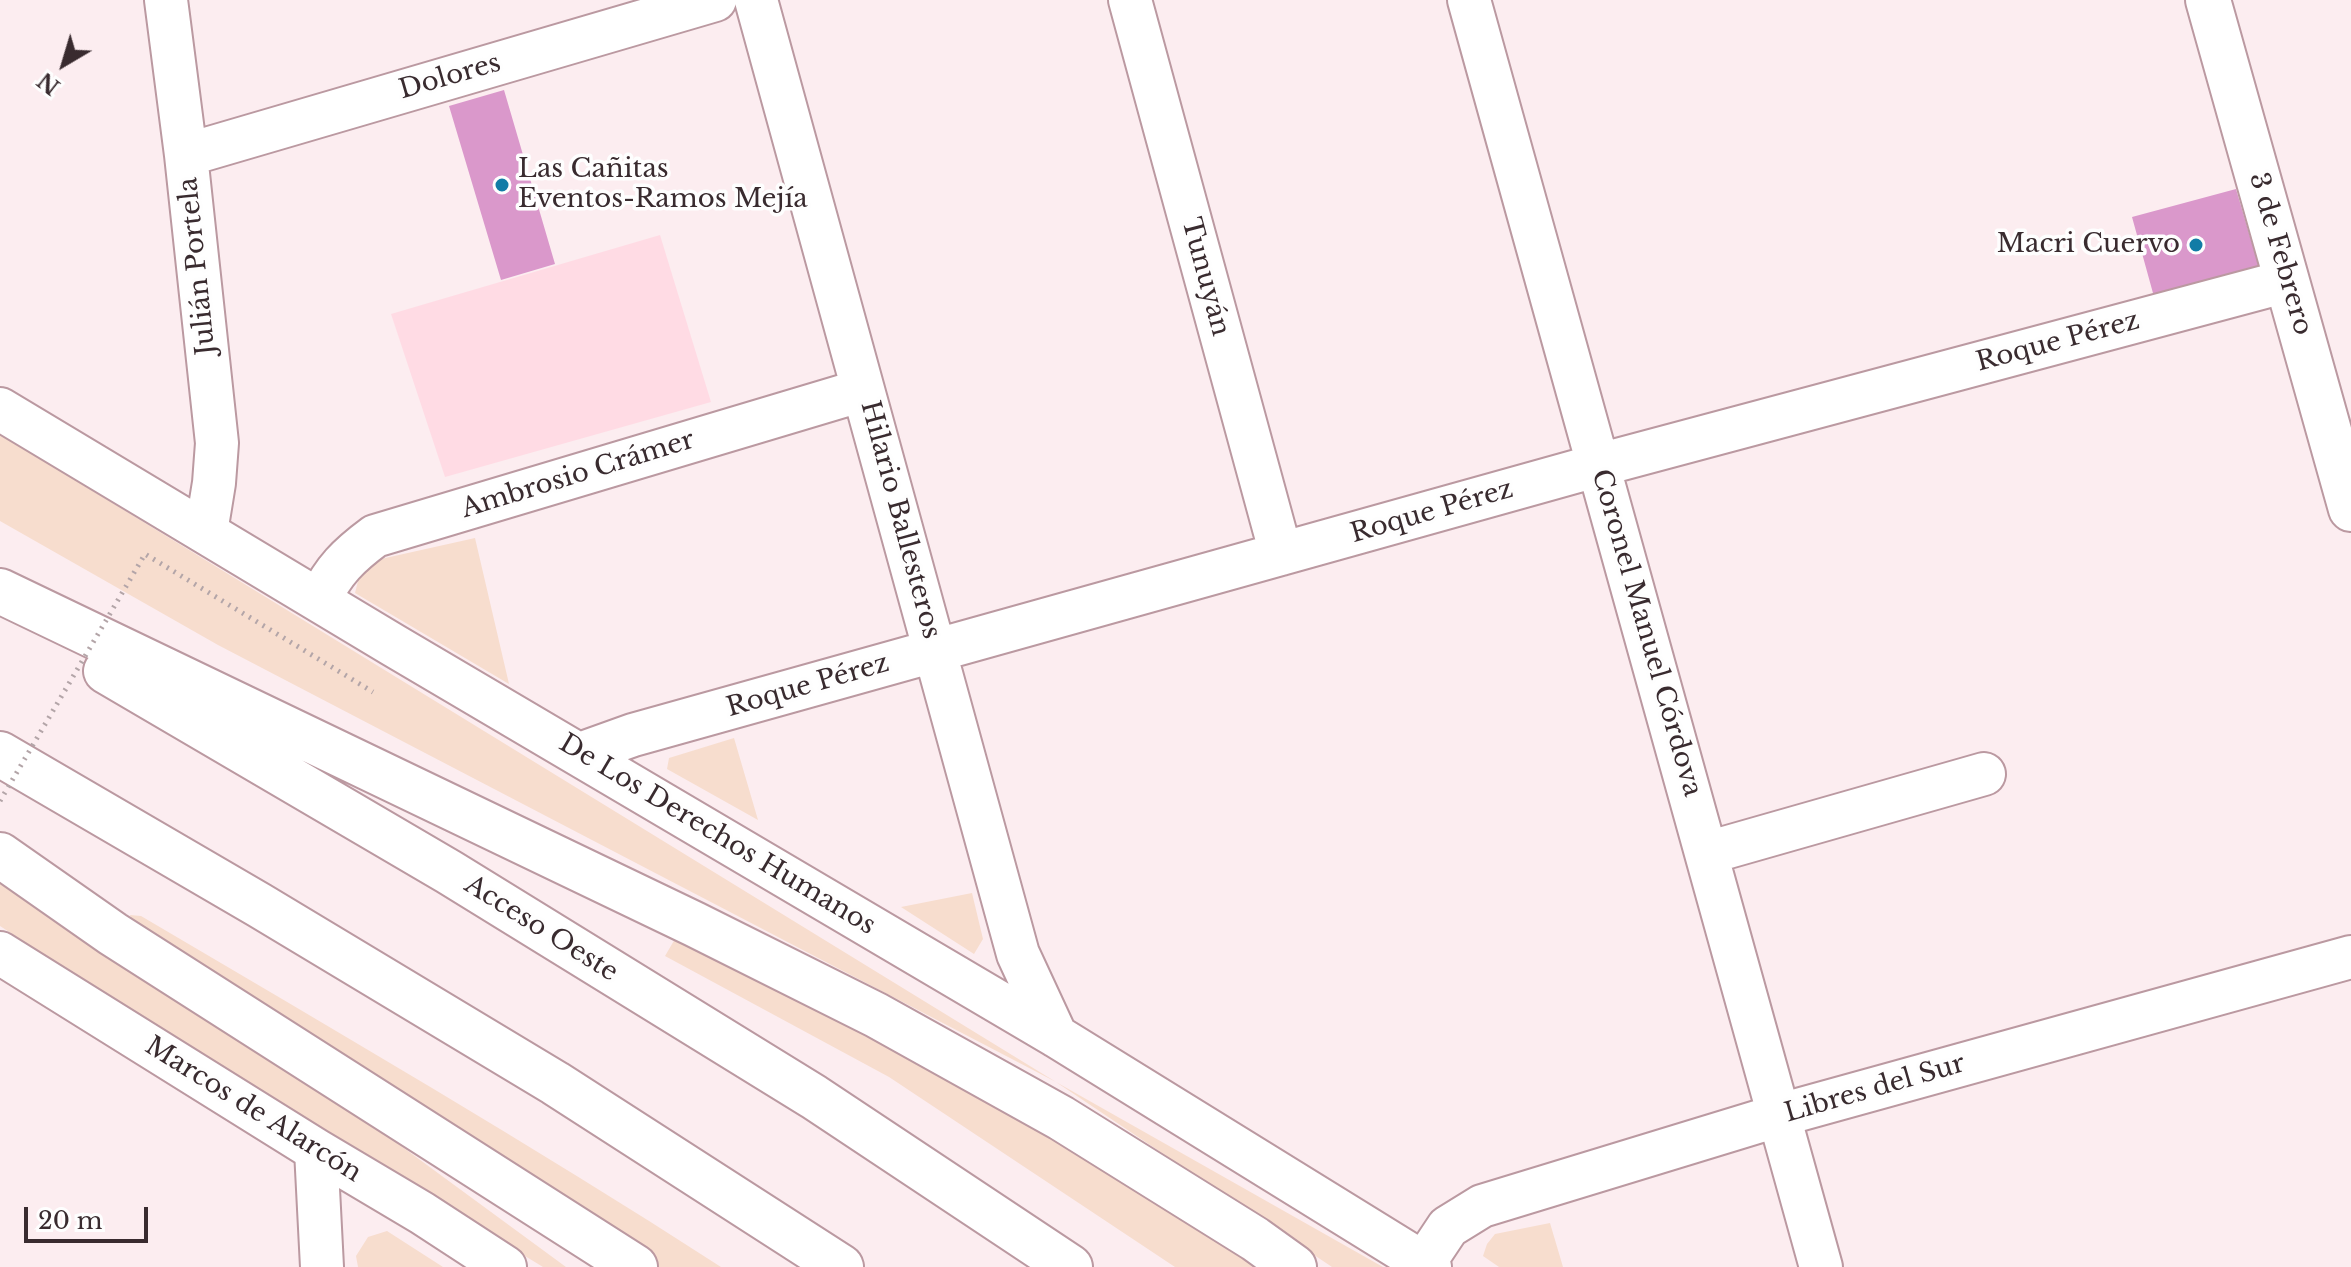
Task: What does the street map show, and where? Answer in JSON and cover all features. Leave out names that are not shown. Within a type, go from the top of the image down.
[{"type":"main road","name":"3 de Febrero","points":[[2208,0],[2287,281],[2344,460],[2351,509]]},
{"type":"main road","points":[[0,591],[694,924],[876,1015],[1061,1118],[1255,1239],[1294,1267]]},
{"type":"main road","name":"Acceso Oeste","points":[[0,610],[449,872],[814,1097],[1070,1267]]},
{"type":"main road","points":[[0,754],[555,1083],[841,1267]]},
{"type":"main road","points":[[0,855],[113,934],[635,1267]]},
{"type":"street","name":"Julián Portela","points":[[166,0],[217,443],[206,532]]},
{"type":"street","name":"Dolores","points":[[186,155],[715,0]]},
{"type":"street","name":"Hilario Ballesteros","points":[[756,0],[1018,954],[1056,1036]]},
{"type":"street","name":"Tunuyán","points":[[1130,0],[1281,554]]},
{"type":"street","name":"Coronel Manuel Córdova","points":[[1469,0],[1821,1267]]},
{"type":"street","name":"Roque Pérez","points":[[580,754],[633,735],[1599,465],[2287,281]]},
{"type":"street","name":"Ambrosio Crámer","points":[[319,600],[330,577],[349,555],[375,536],[863,390]]},
{"type":"street","name":"De Los Derechos Humanos","points":[[0,409],[1056,1036],[1427,1265]]},
{"type":"street","points":[[1707,853],[1984,774]]},
{"type":"street","name":"Marcos de Alarcón","points":[[0,953],[505,1267]]},
{"type":"street","name":"Libres del Sur","points":[[1427,1265],[1448,1227],[1482,1206],[1780,1115],[2351,957]]},
{"type":"street","points":[[316,1150],[322,1267]]},
{"type":"path","points":[[0,801],[145,554],[373,692]]},
{"type":"shaded area","points":[[660,235],[711,402],[445,477],[391,314]]},
{"type":"shaded area","points":[[0,434],[1056,1082],[218,645],[0,521]]},
{"type":"shaded area","points":[[475,538],[509,684],[355,593],[360,573],[372,561]]},
{"type":"shaded area","points":[[734,738],[758,820],[667,769],[669,758]]},
{"type":"shaded area","points":[[0,870],[352,1110],[566,1267],[543,1267],[235,1079],[0,926]]},
{"type":"shaded area","points":[[972,893],[983,939],[974,954],[901,907]]},
{"type":"shaded area","points":[[130,915],[141,916],[433,1088],[721,1267],[650,1267],[134,928]]},
{"type":"shaded area","points":[[682,927],[1012,1106],[1269,1267],[1175,1267],[889,1077],[665,956]]},
{"type":"shaded area","points":[[1056,1082],[1383,1267],[1332,1267]]},
{"type":"shaded area","points":[[1550,1223],[1563,1267],[1499,1267],[1483,1256],[1495,1234]]},
{"type":"shaded area","points":[[387,1231],[443,1267],[358,1267],[356,1256],[368,1237]]},
{"type":"building","name":"Las Cañitas Eventos-Ramos Mejía","points":[[504,90],[555,264],[501,280],[449,106]]},
{"type":"building","name":"Macri Cuervo","points":[[2236,189],[2261,274],[2156,304],[2132,217]]},
{"type":"place","name":"Las Cañitas Eventos-Ramos Mejía","points":[[502,185]]},
{"type":"place","name":"Macri Cuervo","points":[[2196,245]]}]
